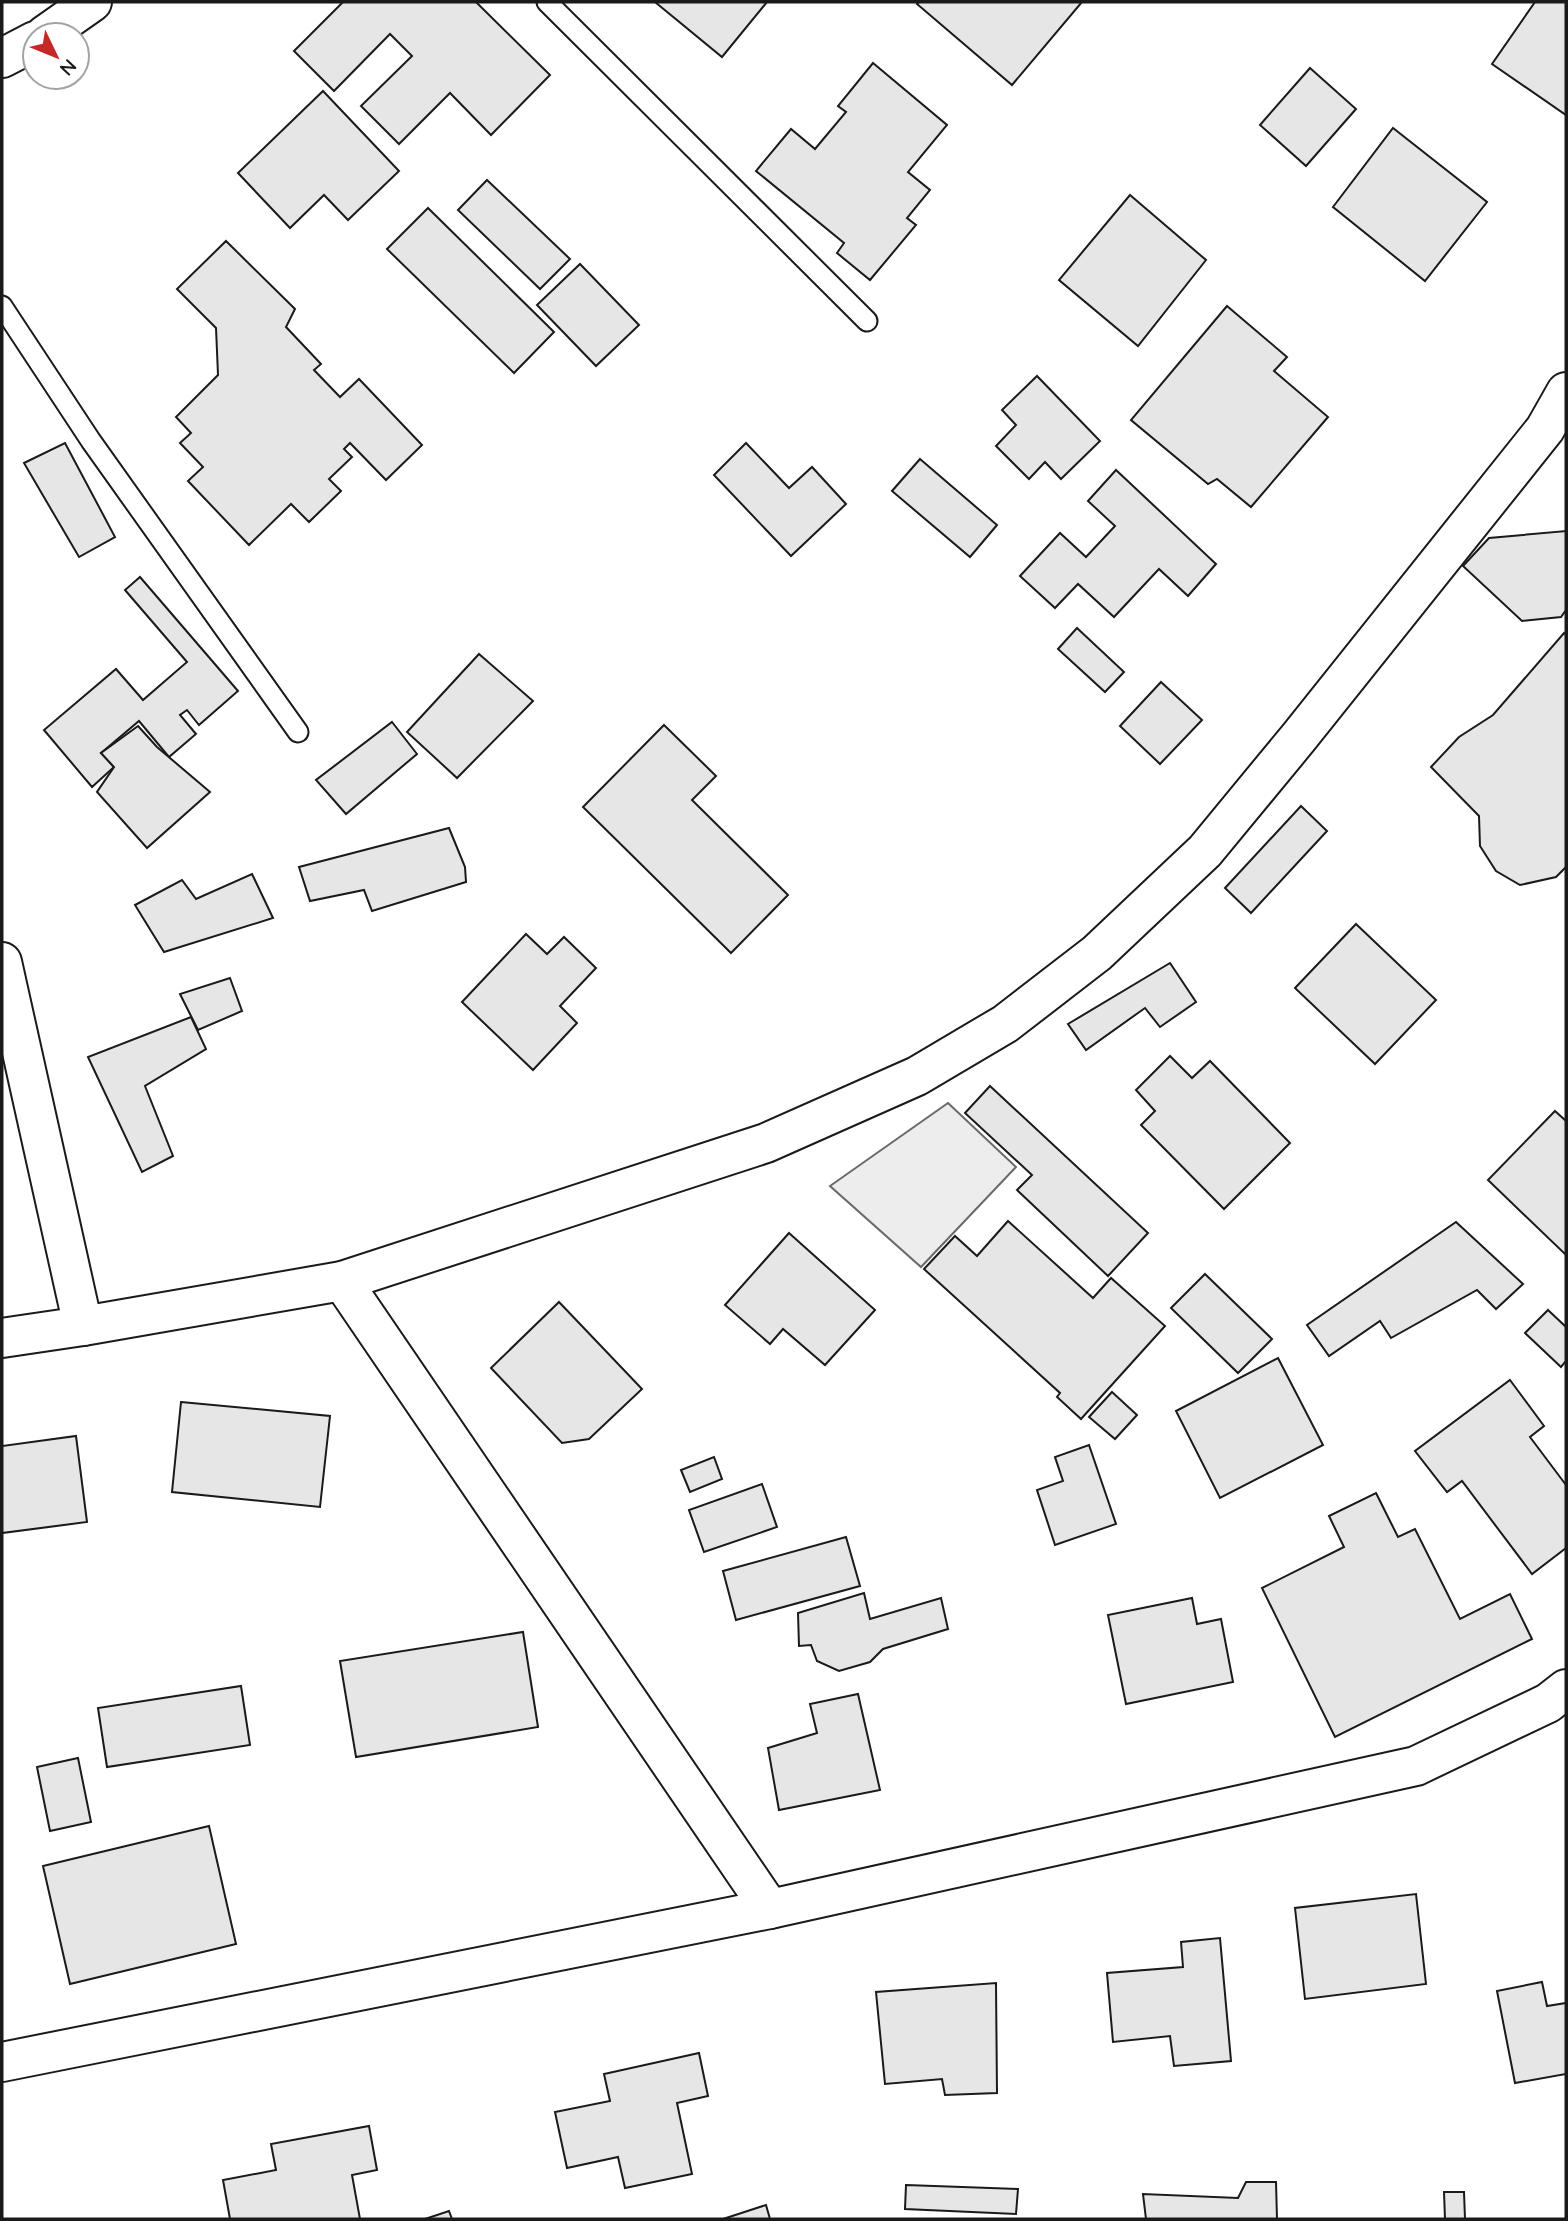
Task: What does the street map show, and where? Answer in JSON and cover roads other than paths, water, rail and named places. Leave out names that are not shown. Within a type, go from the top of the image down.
[{"type":"main road","points":[[65,21],[92,2]]},
{"type":"main road","points":[[2,58],[21,48]]},
{"type":"main road","points":[[2,1338],[342,1281],[766,1143],[917,1076],[1004,1024],[1097,953],[1205,851],[1555,438],[1566,391]]},
{"type":"main road","points":[[2,962],[83,1326]]},
{"type":"main road","points":[[342,1281],[770,1909]]},
{"type":"main road","points":[[2,2063],[770,1909],[1416,1766],[1548,1703],[1566,1689]]},
{"type":"lane","points":[[547,2],[867,321]]},
{"type":"lane","points":[[2,306],[91,441],[298,732]]}]
